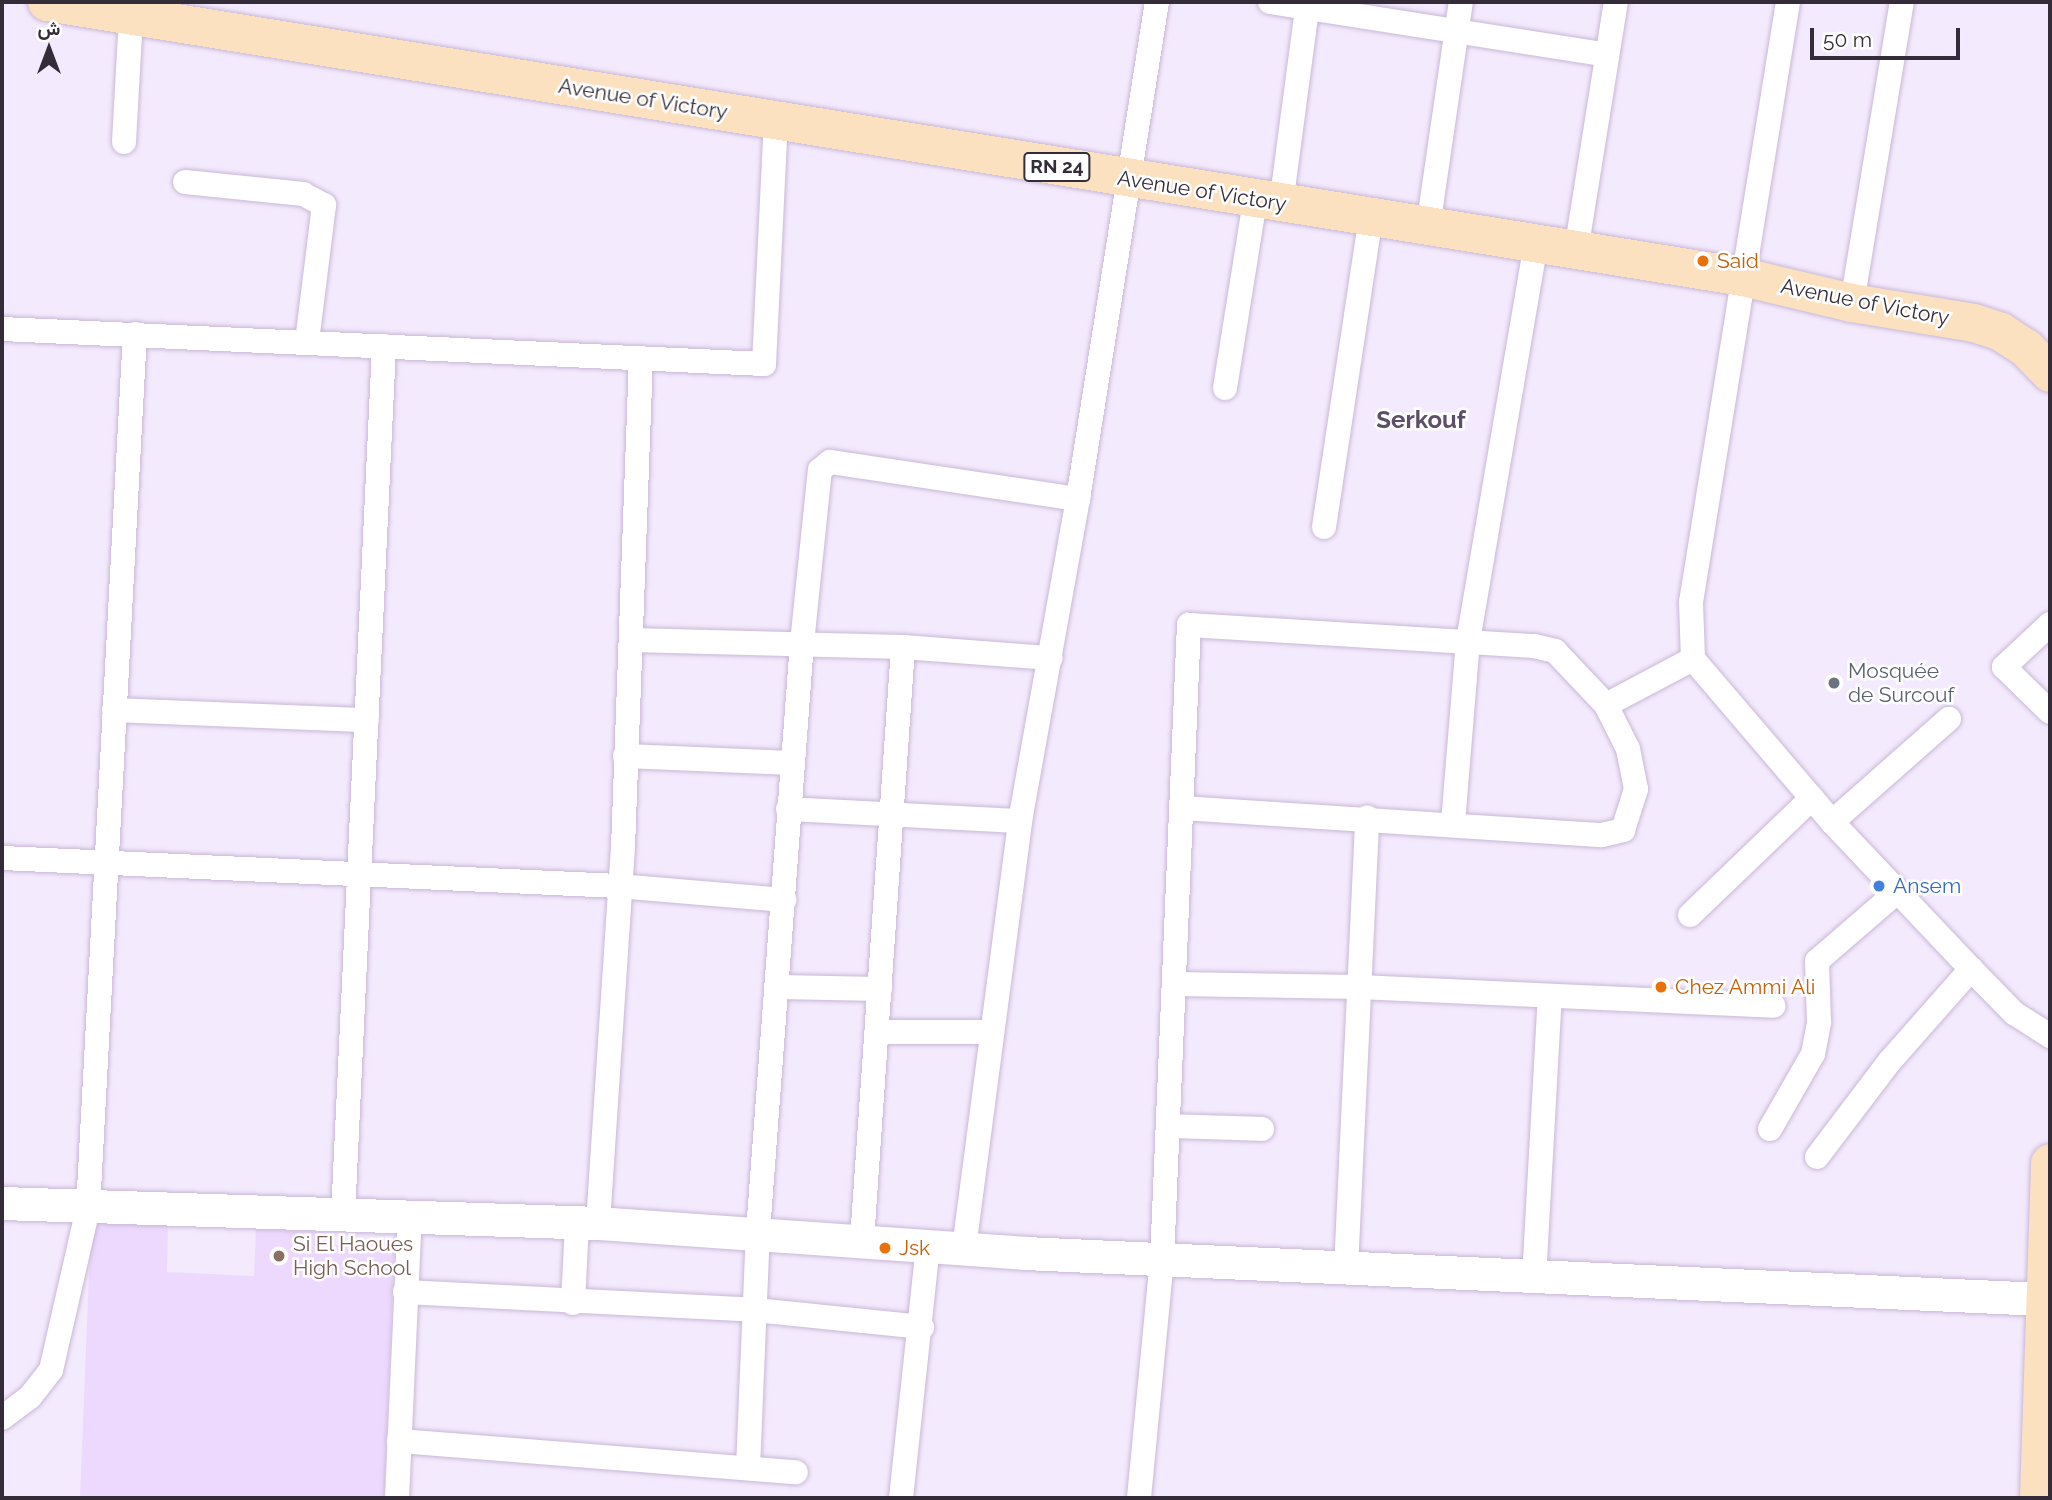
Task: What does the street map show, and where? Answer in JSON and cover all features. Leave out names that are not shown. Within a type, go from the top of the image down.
[{"type":"main road","name":"Avenue of Victory","points":[[47,2],[1268,203],[1743,277],[1852,303],[1974,323],[2001,332],[2027,349],[2050,373]]},
{"type":"main road","points":[[2039,1498],[2043,1299],[2050,1163]]},
{"type":"main road","points":[[2,1203],[88,1209],[411,1217],[758,1232],[928,1246],[1162,1260],[1534,1279],[2043,1299]]},
{"type":"street","points":[[964,1248],[989,1032],[1020,821],[1078,499],[1157,2]]},
{"type":"street","points":[[1270,2],[1307,4],[1607,55]]},
{"type":"street","points":[[1428,227],[1461,2]]},
{"type":"street","points":[[1576,251],[1616,2]]},
{"type":"street","points":[[1788,2],[1691,602],[1693,659],[1832,822],[1971,970],[2014,1013],[2050,1036]]},
{"type":"street","points":[[1852,303],[1902,2]]},
{"type":"street","points":[[1225,388],[1268,203],[1307,4]]},
{"type":"street","points":[[124,142],[131,15]]},
{"type":"street","points":[[2,329],[764,364],[776,120]]},
{"type":"street","points":[[185,182],[303,194],[324,205],[307,342]]},
{"type":"street","points":[[1324,527],[1371,217]]},
{"type":"street","points":[[1453,823],[1468,641],[1536,245]]},
{"type":"street","points":[[2,1418],[30,1397],[51,1370],[88,1209],[109,861],[114,710],[135,334]]},
{"type":"street","points":[[343,1216],[384,346]]},
{"type":"street","points":[[573,1303],[587,1224],[618,886],[632,640],[641,358]]},
{"type":"street","points":[[748,1468],[758,1232],[779,987],[788,809],[802,643],[824,464],[830,461],[1078,499]]},
{"type":"street","points":[[2050,624],[2004,667],[2050,712]]},
{"type":"street","points":[[1139,1498],[1162,1260],[1189,625],[1468,641],[1555,650],[1606,705],[1628,749],[1636,789],[1623,830],[1602,835],[1367,817],[1182,808]]},
{"type":"street","points":[[632,640],[903,647],[1051,657]]},
{"type":"street","points":[[862,1240],[903,647]]},
{"type":"street","points":[[1606,705],[1693,659]]},
{"type":"street","points":[[114,710],[367,720]]},
{"type":"street","points":[[1832,822],[1949,719]]},
{"type":"street","points":[[625,756],[792,763]]},
{"type":"street","points":[[1690,915],[1812,798]]},
{"type":"street","points":[[788,809],[892,812],[1020,821]]},
{"type":"street","points":[[1346,1269],[1367,817]]},
{"type":"street","points":[[2,858],[358,872],[618,886],[784,900]]},
{"type":"street","points":[[1770,1129],[1813,1054],[1819,1022],[1817,961],[1898,892]]},
{"type":"street","points":[[1817,1157],[1890,1061],[1971,970]]},
{"type":"street","points":[[1175,984],[1359,987],[1774,1006]]},
{"type":"street","points":[[779,987],[880,989]]},
{"type":"street","points":[[1534,1279],[1550,996]]},
{"type":"street","points":[[878,1032],[989,1032]]},
{"type":"street","points":[[1168,1126],[1262,1129]]},
{"type":"street","points":[[397,1498],[405,1292],[411,1217]]},
{"type":"street","points":[[901,1498],[922,1327],[928,1246]]},
{"type":"street","points":[[405,1292],[573,1303],[755,1310],[922,1327]]},
{"type":"street","points":[[399,1441],[796,1472]]},
{"type":"shaded area","points":[[91,1222],[168,1225],[167,1272],[254,1276],[256,1229],[331,1232],[331,1245],[394,1248],[384,1498],[80,1498]]},
{"type":"place","name":"Said","points":[[1703,261]]},
{"type":"place","name":"Mosquée de Surcouf","points":[[1834,683]]},
{"type":"place","name":"Ansem","points":[[1879,886]]},
{"type":"place","name":"Chez Ammi Ali","points":[[1661,987]]},
{"type":"place","name":"Jsk","points":[[885,1248]]},
{"type":"place","name":"Si El Haoues High School","points":[[279,1256]]},
{"type":"district","name":"Serkouf","points":[[1421,420]]}]
